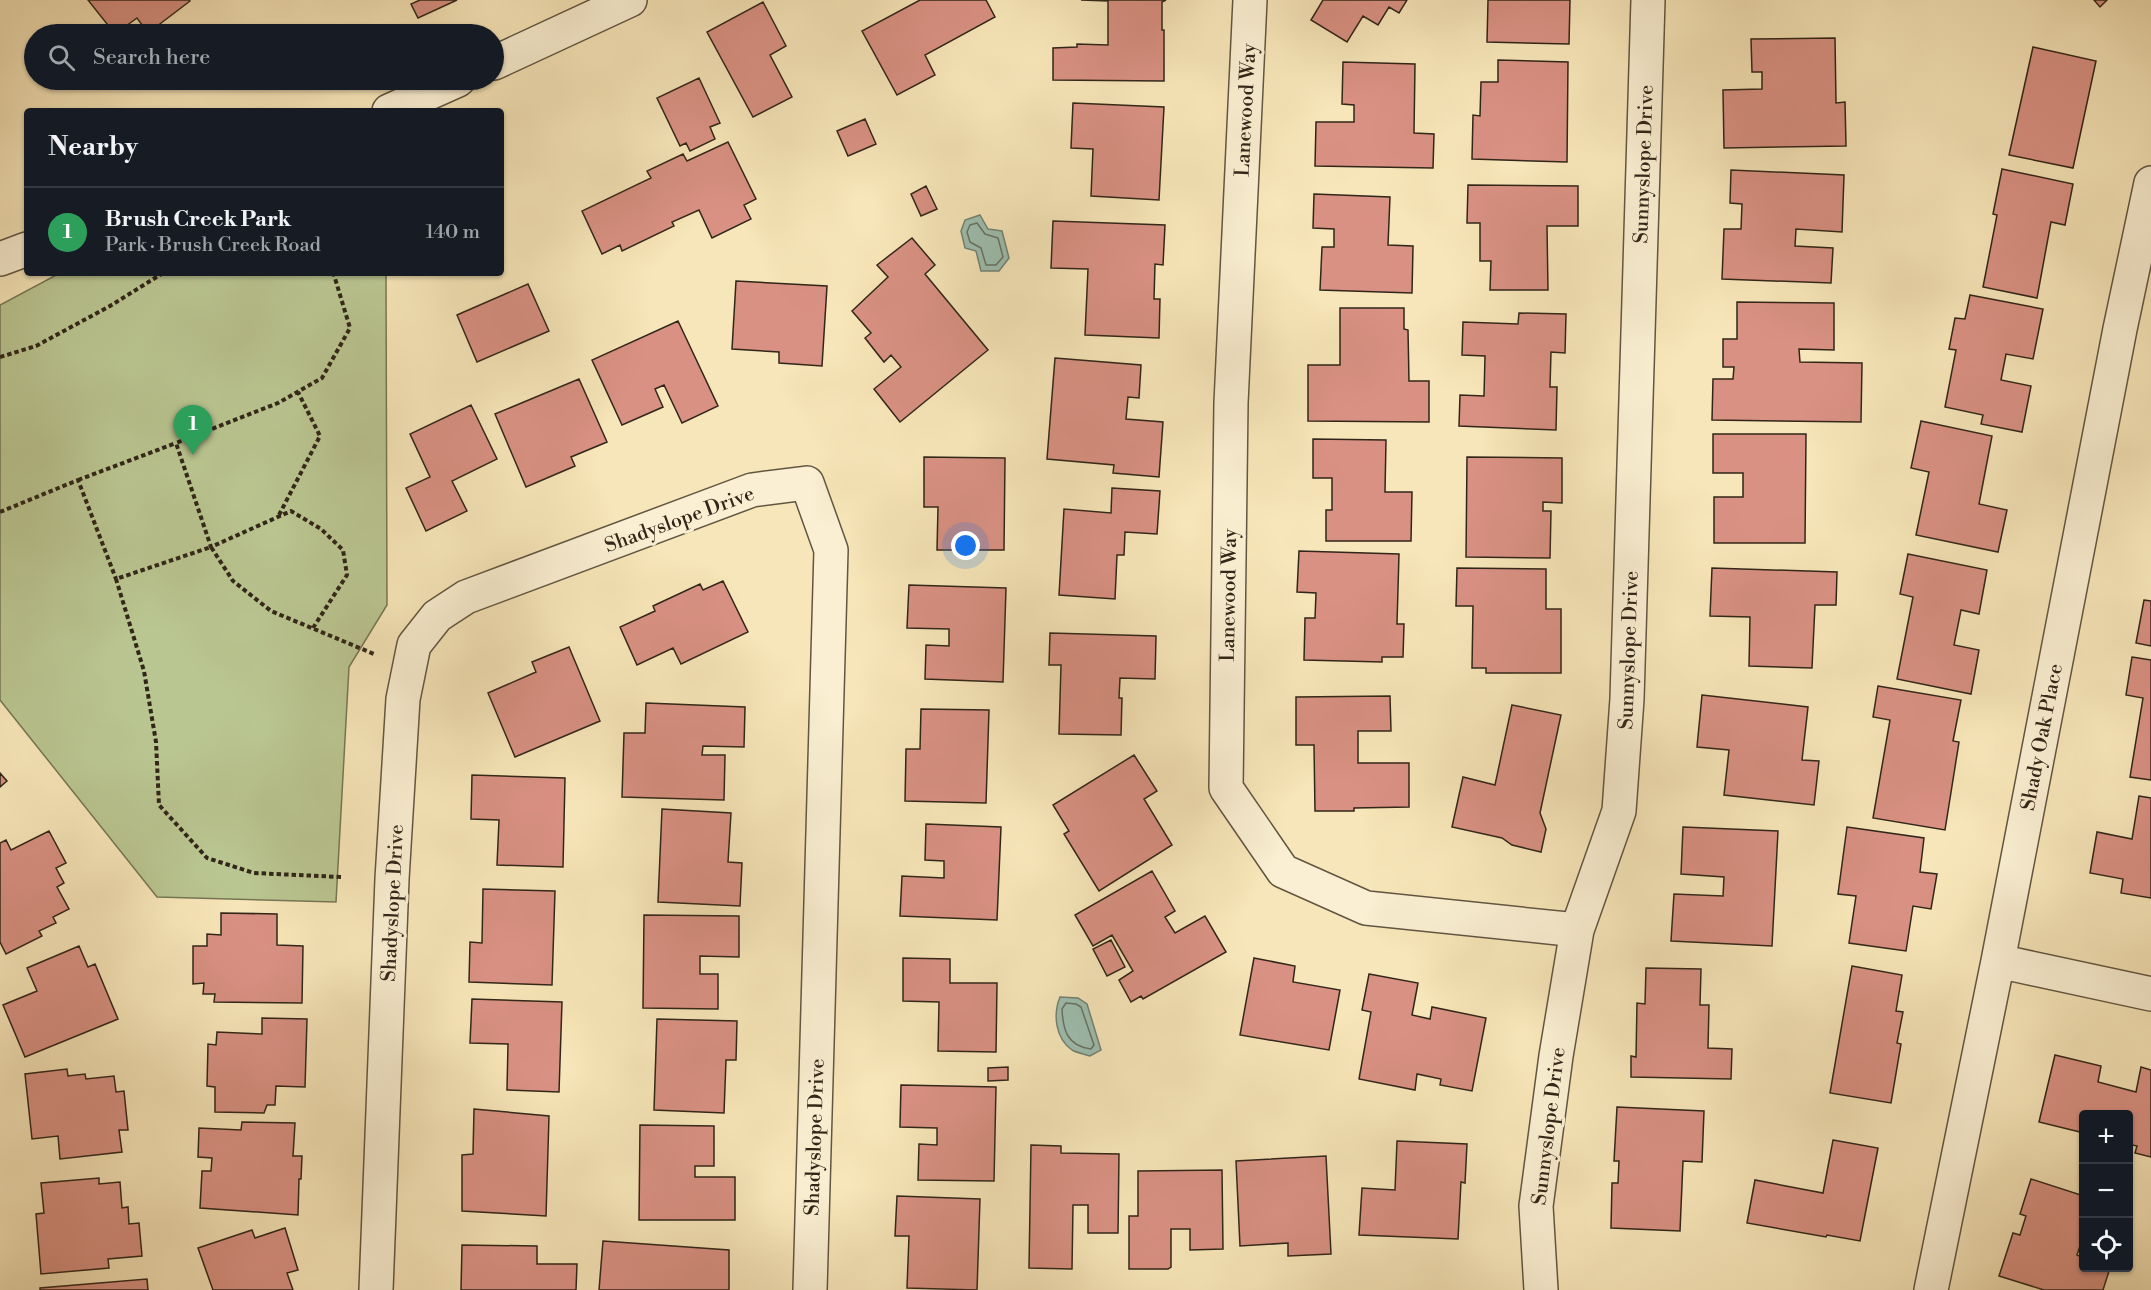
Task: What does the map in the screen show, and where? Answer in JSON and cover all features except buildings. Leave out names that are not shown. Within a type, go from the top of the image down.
[{"type":"street","points":[[504,58],[630,0]]},
{"type":"street","name":"Lanewood Way","points":[[1250,0],[1231,403],[1226,788],[1283,871],[1366,908],[1577,930]]},
{"type":"street","name":"Sunnyslope Drive","points":[[1541,1290],[1536,1206],[1556,1056],[1577,930],[1619,811],[1628,699],[1648,0]]},
{"type":"street","points":[[396,108],[436,90]]},
{"type":"street","name":"Shady Oak Place","points":[[1931,1290],[1998,961],[2120,329],[2151,183]]},
{"type":"street","points":[[0,259],[24,250]]},
{"type":"street","name":"Shadyslope Drive","points":[[376,1290],[392,879],[403,699],[414,645],[437,616],[466,597],[752,490],[807,483],[831,550],[810,1290]]},
{"type":"street","points":[[1998,961],[2151,994]]},
{"type":"path","points":[[0,357],[36,346],[110,306],[158,276]]},
{"type":"path","points":[[0,512],[268,408],[322,378],[350,328],[335,276]]},
{"type":"path","points":[[279,516],[320,436],[298,392]]},
{"type":"path","points":[[176,443],[211,547],[233,581],[271,611],[346,643],[409,666]]},
{"type":"path","points":[[78,480],[116,579],[144,670],[156,742],[159,805],[207,858],[254,873],[340,876]]},
{"type":"path","points":[[116,579],[211,547],[291,511],[321,530],[343,550],[347,575],[312,628]]},
{"type":"green space","points":[[54,276],[386,276],[387,605],[349,667],[336,902],[157,897],[0,700],[0,305]]},
{"type":"water","points":[[980,215],[988,229],[1002,231],[1009,258],[999,271],[981,271],[976,251],[965,248],[961,231],[965,220]]},
{"type":"water","points":[[1060,997],[1078,998],[1087,1004],[1101,1050],[1090,1056],[1074,1051],[1066,1045],[1059,1032],[1056,1018]]},
{"type":"place","name":"Brush Creek Park","points":[[193,455]]}]
